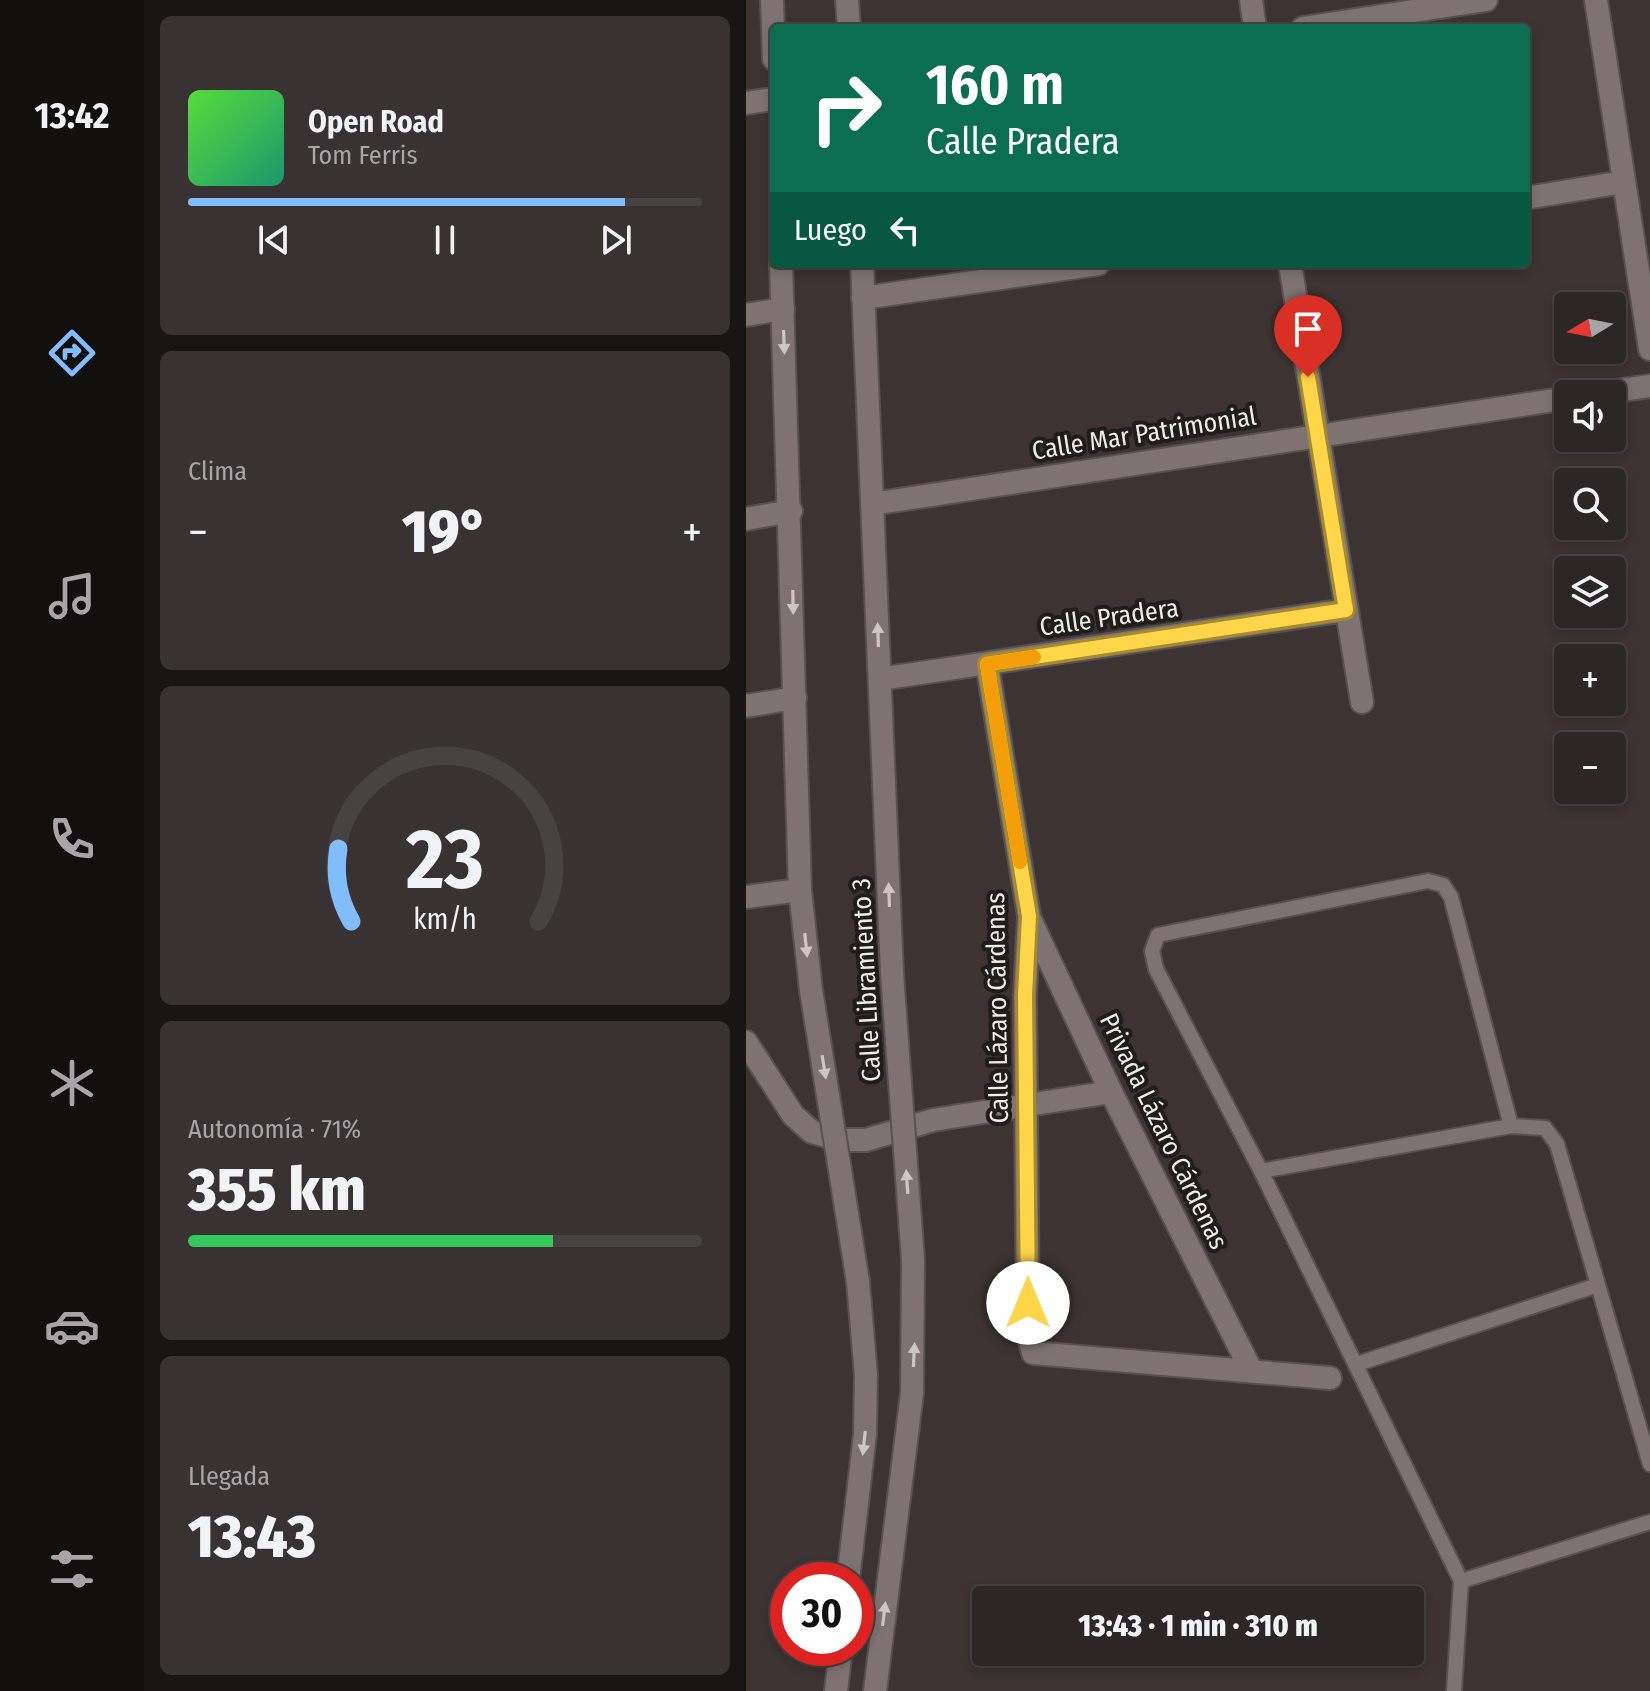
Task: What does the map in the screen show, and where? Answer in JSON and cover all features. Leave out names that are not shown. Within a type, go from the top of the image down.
[{"type":"street","points":[[772,0],[773,24]]},
{"type":"street","points":[[847,0],[849,24]]},
{"type":"street","points":[[1251,0],[1254,24]]},
{"type":"street","points":[[1329,24],[1486,0]]},
{"type":"street","points":[[1596,0],[1650,349]]},
{"type":"street","points":[[746,103],[770,100]]},
{"type":"street","points":[[1530,197],[1623,182]]},
{"type":"street","name":"Calle Libramiento 3","points":[[781,268],[791,511],[800,890],[811,990],[858,1282],[866,1375],[865,1434],[850,1562]]},
{"type":"street","name":"Calle Libramiento 3","points":[[862,268],[892,973],[913,1260],[912,1393],[875,1691]]},
{"type":"street","points":[[863,298],[1070,268]]},
{"type":"street","points":[[1291,268],[1362,702]]},
{"type":"street","points":[[746,315],[783,309]]},
{"type":"street","points":[[1626,389],[1650,386]]},
{"type":"street","name":"Calle Mar Patrimonial","points":[[872,504],[1554,400]]},
{"type":"street","points":[[746,519],[791,511]]},
{"type":"street","name":"Calle Pradera","points":[[880,679],[1346,610]]},
{"type":"street","name":"Calle Lázaro Cárdenas","points":[[987,664],[1029,916],[1025,995],[1028,1332],[1033,1353],[1251,1370]]},
{"type":"street","points":[[746,706],[795,698]]},
{"type":"street","points":[[746,897],[800,890]]},
{"type":"street","name":"Privada Lázaro Cárdenas","points":[[1029,916],[1111,1092],[1251,1370]]},
{"type":"street","points":[[746,1042],[793,1115],[812,1132],[842,1140],[866,1140],[933,1120],[1111,1092]]},
{"type":"street","points":[[1251,1370],[1330,1378]]},
{"type":"street","points":[[836,1691],[839,1666]]},
{"type":"lane","points":[[1454,1691],[1461,1581],[1261,1171],[1156,969],[1152,951],[1158,935],[1428,881],[1443,885],[1451,897],[1511,1126]]},
{"type":"lane","points":[[1261,1171],[1511,1126],[1545,1128],[1557,1144],[1650,1464]]},
{"type":"lane","points":[[1357,1364],[1598,1285]]},
{"type":"lane","points":[[1461,1581],[1650,1522]]},
{"type":"slow traffic","points":[[1020,862],[987,664],[1034,657]]},
{"type":"route","points":[[1028,1303],[1025,995],[1029,916],[987,664],[1346,610],[1308,377]]}]
